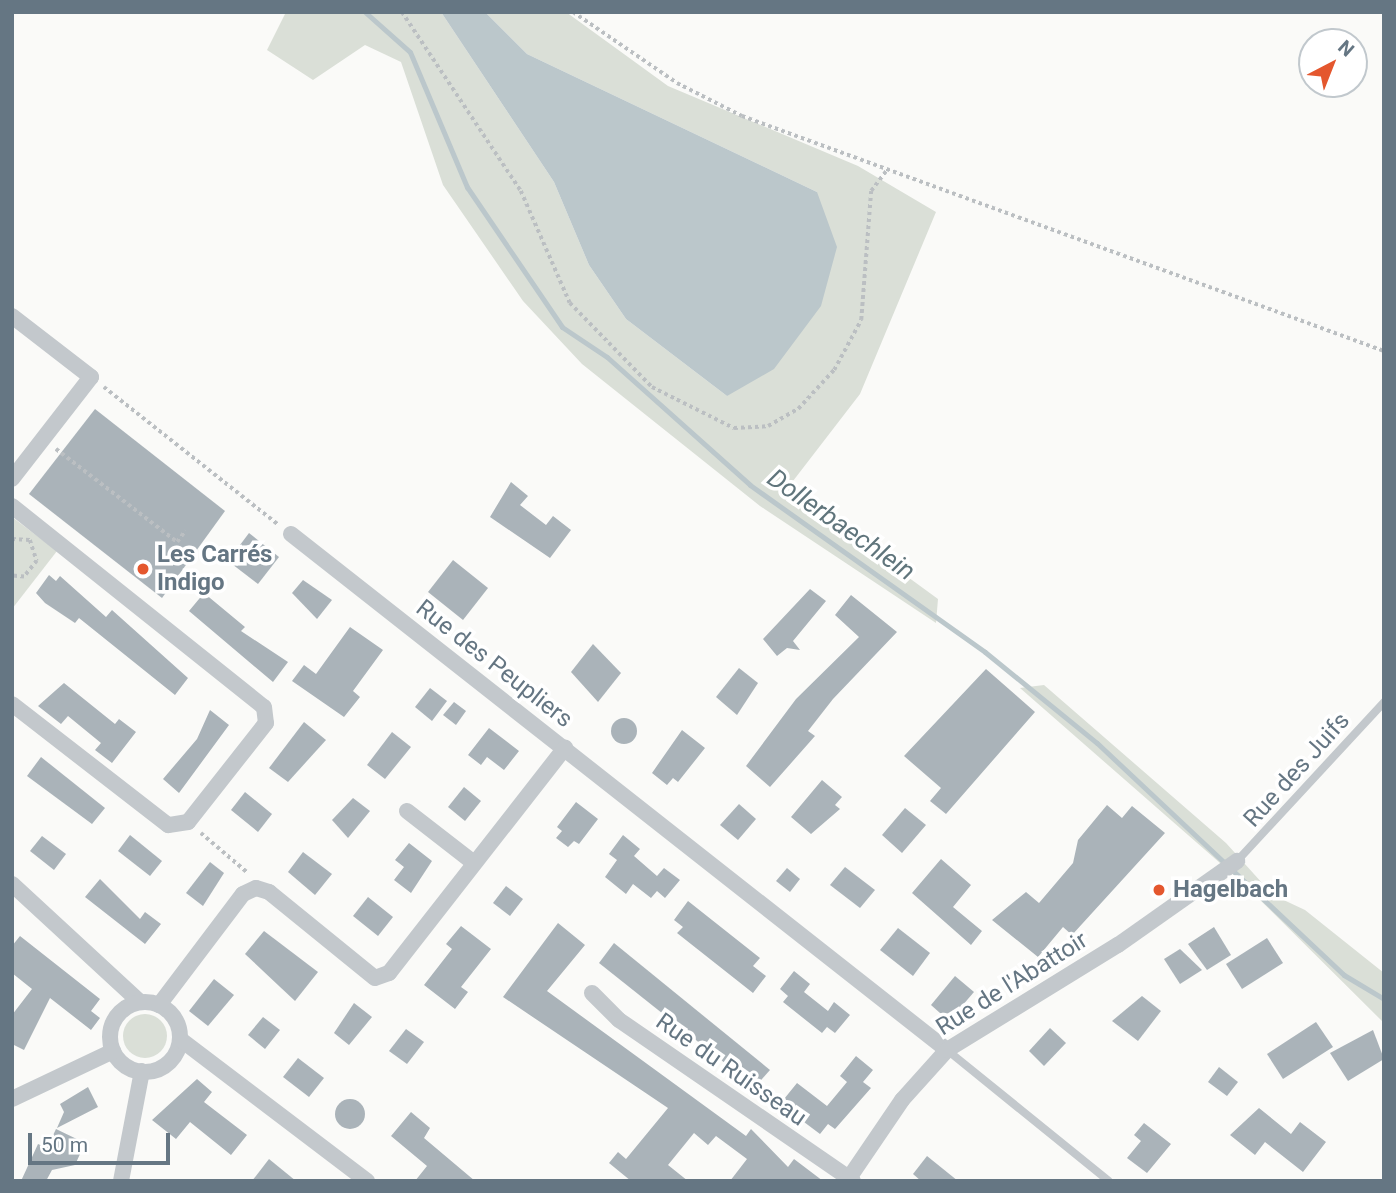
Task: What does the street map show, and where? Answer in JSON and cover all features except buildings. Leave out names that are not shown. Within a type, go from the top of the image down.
[{"type":"street","points":[[12,316],[91,377],[12,479]]},
{"type":"street","points":[[12,506],[264,707],[267,723],[188,822],[167,825],[12,704]]},
{"type":"street","name":"Rue des Peupliers","points":[[291,534],[947,1050]]},
{"type":"street","points":[[159,1005],[243,894],[256,888],[270,892],[375,978],[389,972],[565,748]]},
{"type":"street","points":[[407,811],[474,863]]},
{"type":"street","name":"Rue de l'Abattoir","points":[[850,1180],[902,1100],[947,1050],[1118,945],[1237,861]]},
{"type":"street","points":[[12,884],[140,1002],[159,1005],[175,1019],[180,1039],[367,1181]]},
{"type":"street","name":"Rue du Ruisseau","points":[[592,993],[620,1020],[850,1180]]},
{"type":"street","points":[[113,1051],[114,1020],[140,1002]]},
{"type":"street","points":[[113,1051],[142,1071],[163,1066],[180,1039]]},
{"type":"street","points":[[12,1100],[113,1051]]},
{"type":"street","points":[[121,1181],[142,1071]]},
{"type":"lane","name":"Rue des Juifs","points":[[1237,861],[1384,702]]},
{"type":"lane","points":[[947,1050],[1109,1181]]},
{"type":"path","points":[[401,12],[522,191],[570,303],[652,387],[734,428],[768,426],[788,415],[834,370],[861,320],[870,191],[887,170]]},
{"type":"path","points":[[573,12],[677,83],[742,116],[1384,351]]},
{"type":"path","points":[[91,377],[291,534]]},
{"type":"path","points":[[43,439],[177,542],[185,531]]},
{"type":"path","points":[[12,539],[30,540],[37,561],[24,577],[12,576]]},
{"type":"path","points":[[188,822],[246,869],[256,888]]},
{"type":"shaded area","points":[[286,12],[441,12],[554,182],[589,265],[626,319],[727,396],[817,192],[527,54],[485,12],[566,12],[668,86],[858,166],[936,212],[860,394],[793,481],[838,526],[938,599],[936,623],[760,506],[582,364],[523,301],[443,185],[401,62],[365,45],[313,80],[267,50]]},
{"type":"shaded area","points":[[441,12],[485,12],[527,54],[817,192],[837,247],[821,306],[774,369],[727,396],[626,319],[589,265],[554,182]]},
{"type":"shaded area","points":[[12,517],[57,551],[12,609]]},
{"type":"shaded area","points":[[1044,685],[1226,843],[1273,895],[1305,910],[1384,973],[1384,1023],[1244,884],[1020,688]]},
{"type":"shaded area","points":[[145,1014],[154,1015],[161,1020],[166,1027],[166,1045],[161,1052],[154,1057],[145,1058],[136,1057],[129,1052],[124,1045],[123,1036],[124,1027],[129,1020],[136,1015]]},
{"type":"waterway","name":"Dollerbaechlein","points":[[365,12],[410,52],[467,187],[562,327],[607,357],[750,485],[985,652],[1097,743],[1344,975],[1384,999]]},
{"type":"place","name":"Les Carrés Indigo","points":[[143,569]]},
{"type":"place","name":"Hagelbach","points":[[1159,890]]}]
